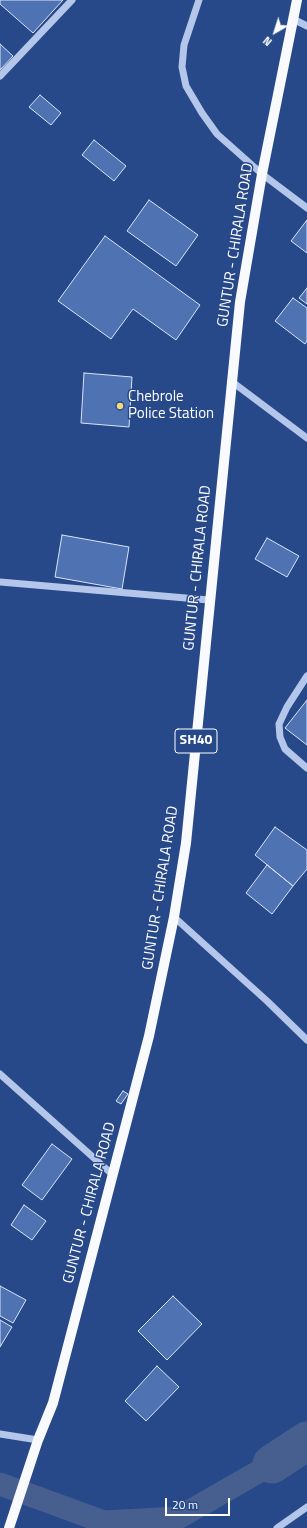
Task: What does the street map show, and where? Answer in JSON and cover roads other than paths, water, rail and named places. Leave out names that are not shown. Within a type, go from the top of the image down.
[{"type":"main road","name":"GUNTUR - CHIRALA ROAD","points":[[9,1527],[28,1468],[53,1403],[149,1036],[174,917],[186,842],[240,302],[262,174],[297,0]]},
{"type":"street","points":[[0,76],[72,0]]},
{"type":"street","points":[[199,0],[184,45],[182,67],[186,86],[202,113],[217,134],[262,174],[307,208]]},
{"type":"street","points":[[293,19],[307,26]]},
{"type":"street","points":[[231,381],[307,438]]},
{"type":"street","points":[[0,582],[209,600]]},
{"type":"street","points":[[307,676],[279,724],[280,737],[285,749],[307,768]]},
{"type":"street","points":[[174,917],[267,1001],[307,1040]]},
{"type":"street","points":[[0,1074],[113,1175]]},
{"type":"street","points":[[0,1434],[38,1440]]},
{"type":"street","points":[[277,1528],[307,1507]]},
{"type":"waterway","points":[[272,1464],[307,1441]]},
{"type":"waterway","points":[[0,1484],[104,1522],[178,1518],[272,1464]]},
{"type":"place","name":"Chebrole Police Station","points":[[120,406]]}]
